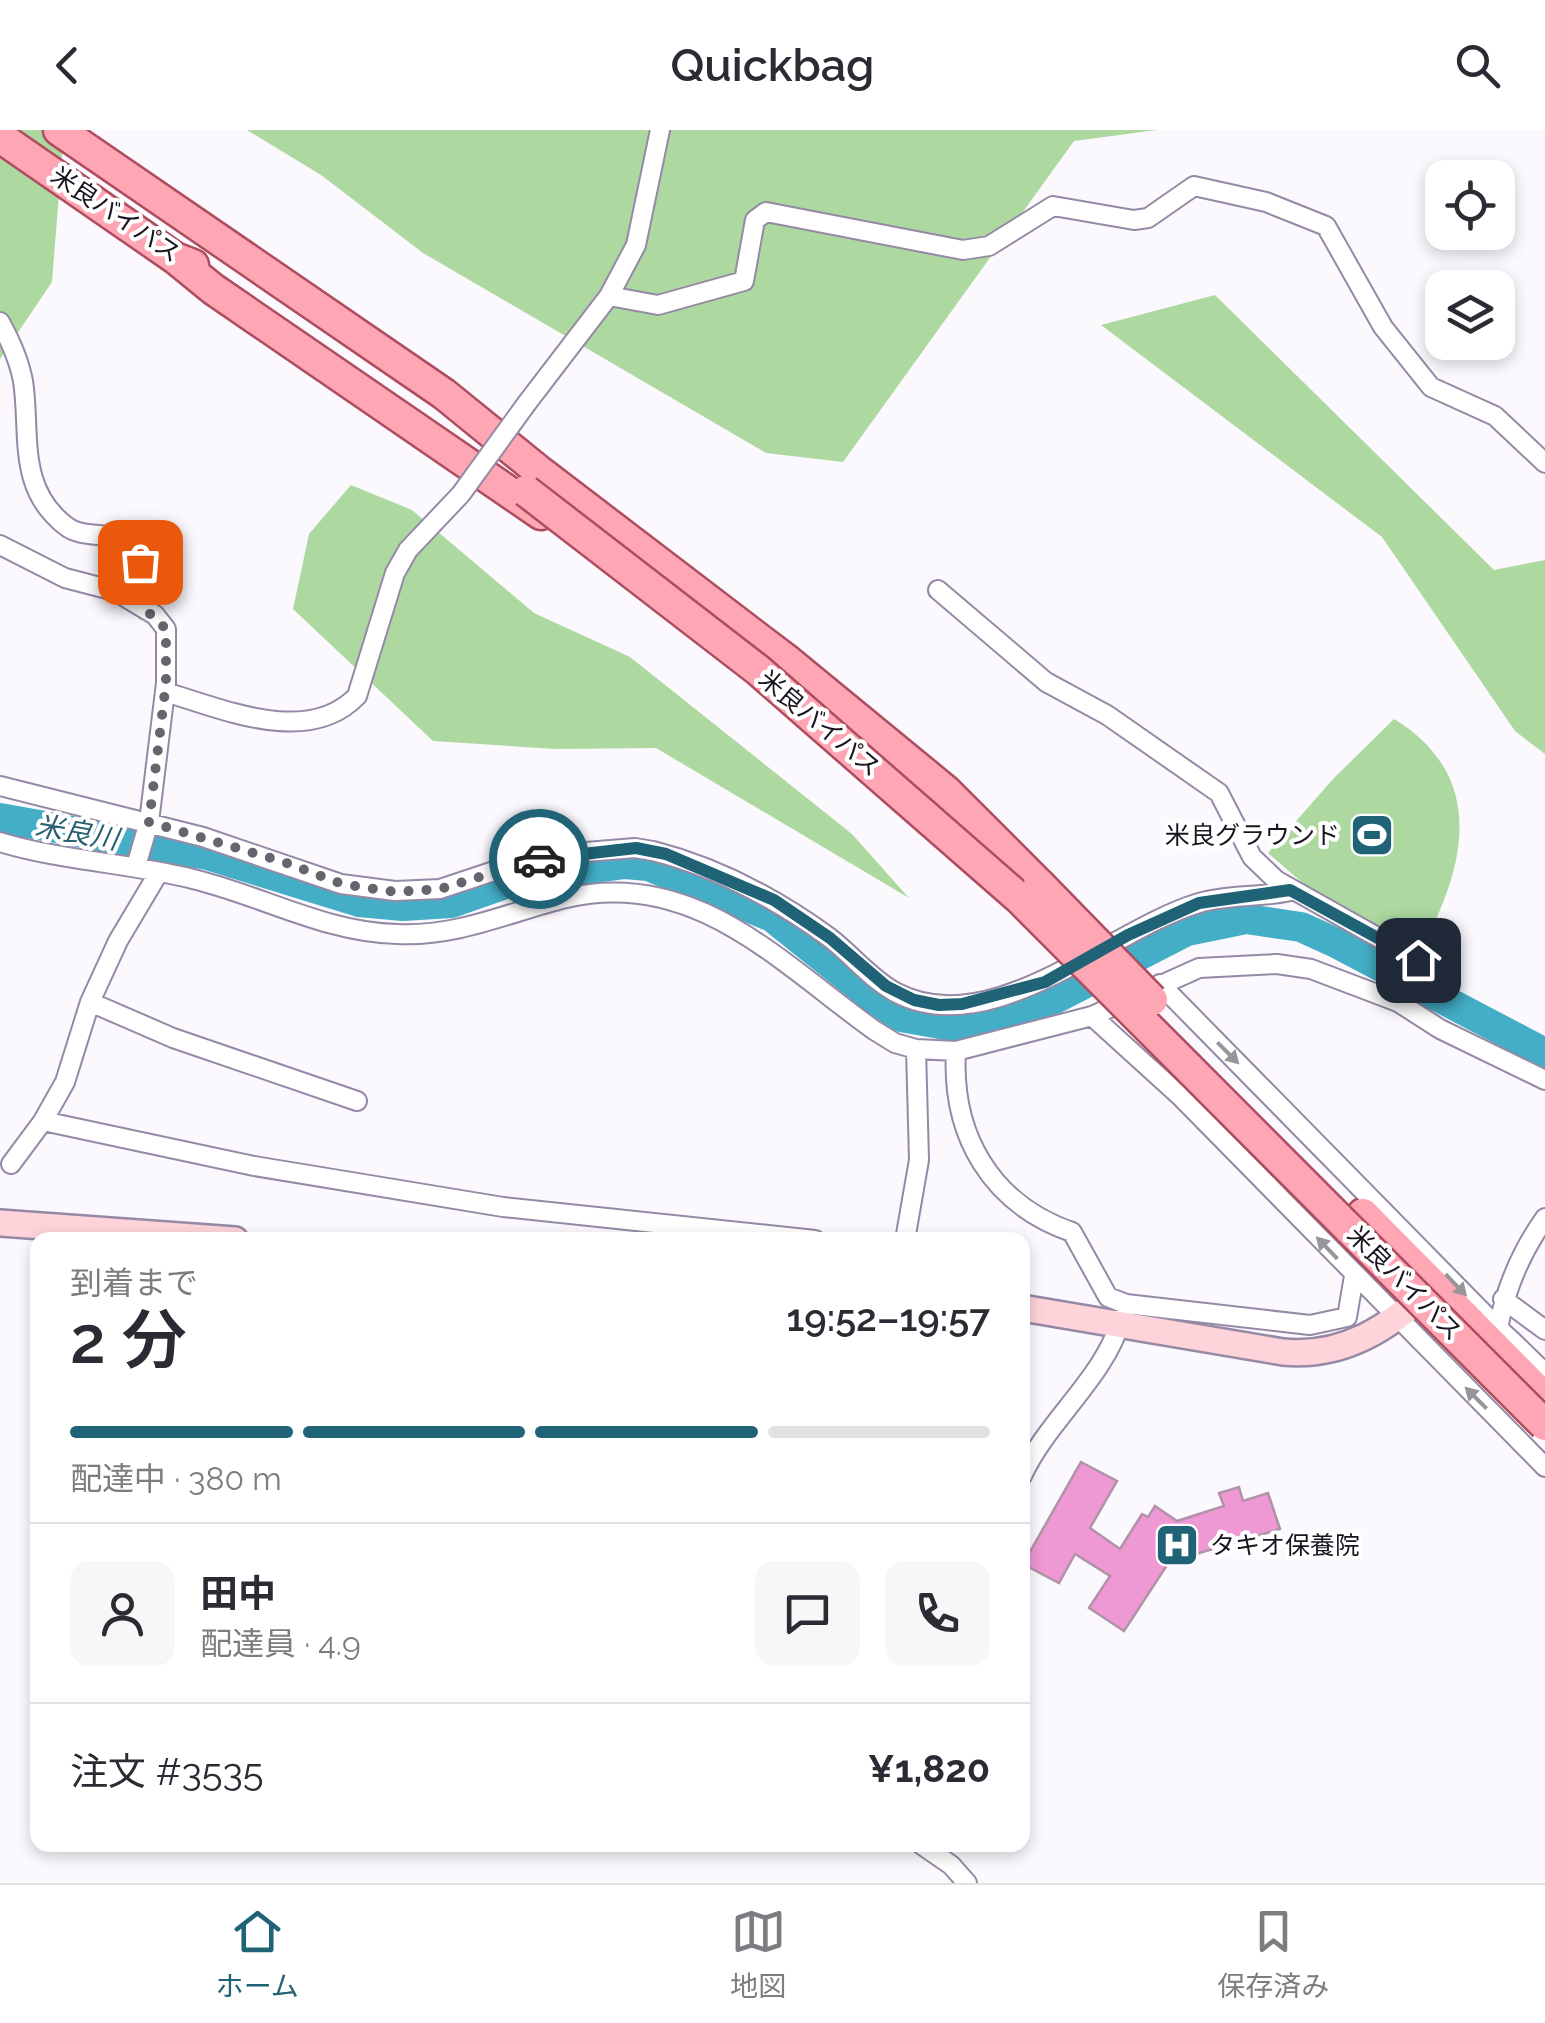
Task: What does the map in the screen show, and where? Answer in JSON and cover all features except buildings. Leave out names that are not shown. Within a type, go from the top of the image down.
[{"type":"main road","name":"米良バイパス","points":[[33,130],[416,390],[758,670],[1019,898],[1545,1425]]},
{"type":"main road","points":[[59,130],[444,394],[789,662],[946,791],[1039,884],[1352,1225],[1414,1304],[1545,1444]]},
{"type":"main road","name":"米良バイパス","points":[[0,136],[175,258],[224,279],[530,487],[760,658],[973,842],[1135,998],[1545,1412]]},
{"type":"main road","points":[[175,258],[213,289],[516,494],[598,556],[784,710],[1008,908],[1352,1225]]},
{"type":"main road","points":[[1414,1304],[1503,1341],[1545,1398]]},
{"type":"street","points":[[164,692],[261,720],[319,720],[358,696],[386,600],[408,550],[461,494],[609,296],[636,245],[660,130]]},
{"type":"street","points":[[609,296],[658,305],[744,282],[755,220],[766,212],[963,250],[988,246],[1053,206],[1134,220],[1148,218],[1194,186],[1266,202],[1326,226],[1383,327],[1432,387],[1495,416],[1545,462]]},
{"type":"street","points":[[0,322],[20,370],[24,448],[50,511],[69,530],[104,533],[132,544],[140,562],[146,610]]},
{"type":"street","points":[[0,546],[65,578],[115,591],[146,610],[166,629],[164,692],[146,827],[137,862]]},
{"type":"street","points":[[938,590],[1046,682],[1108,715],[1219,793],[1252,857],[1290,890],[1418,960],[1400,998]]},
{"type":"street","points":[[0,786],[284,862],[342,884],[395,892],[440,889],[561,854],[636,848],[653,851],[774,900],[839,945],[886,986],[914,1000],[939,1005],[962,1004],[1045,982],[1128,935],[1199,903],[1290,890]]},
{"type":"street","points":[[0,842],[137,862],[328,925],[396,934],[452,932],[576,896],[614,890],[647,893],[734,926],[874,1030],[916,1049],[956,1052],[1092,1016],[1199,968],[1277,964],[1311,969],[1400,998],[1440,1029],[1545,1080]]},
{"type":"street","points":[[11,1164],[44,1121],[65,1082],[90,1002],[118,941],[159,872]]},
{"type":"street","points":[[1160,984],[1503,1341],[1545,1373]]},
{"type":"street","points":[[90,1002],[173,1038],[357,1101]]},
{"type":"street","points":[[1092,1016],[1179,1095],[1354,1276],[1414,1304],[1545,1467]]},
{"type":"street","points":[[906,1232],[920,1160],[916,1049]]},
{"type":"street","points":[[956,1052],[958,1111],[980,1159],[1033,1215],[1072,1232],[1108,1297],[1123,1313],[1299,1354],[1349,1346],[1414,1304]]},
{"type":"street","points":[[44,1121],[254,1166],[504,1207],[740,1232]]},
{"type":"street","points":[[1503,1341],[1504,1299],[1526,1245],[1545,1218]]},
{"type":"street","points":[[0,1223],[124,1232]]},
{"type":"street","points":[[1030,1308],[1310,1325],[1347,1317],[1354,1276]]},
{"type":"street","points":[[1504,1299],[1545,1330]]},
{"type":"street","points":[[1030,1462],[1114,1344],[1123,1313]]},
{"type":"street","points":[[932,1852],[967,1883]]},
{"type":"green space","points":[[0,130],[64,130],[52,282],[0,359]]},
{"type":"green space","points":[[247,130],[1157,130],[1074,141],[843,462],[766,453],[423,253],[321,175]]},
{"type":"green space","points":[[1215,295],[1494,570],[1545,560],[1545,754],[1515,731],[1382,537],[1101,325]]},
{"type":"green space","points":[[351,485],[412,510],[534,613],[630,657],[852,834],[909,898],[656,748],[555,749],[433,741],[293,609],[309,534]]},
{"type":"green space","name":"米良グラウンド","points":[[1394,719],[1424,742],[1444,768],[1456,796],[1460,826],[1448,888],[1420,951],[1312,891],[1268,853],[1333,779]]},
{"type":"waterway","name":"米良川","points":[[0,818],[207,855],[359,902],[403,906],[451,903],[522,878],[625,864],[648,866],[772,917],[901,1017],[951,1026],[983,1021],[1055,999],[1187,931],[1246,919],[1301,927],[1545,1053]]},
{"type":"way so far","points":[[140,562],[146,610],[166,629],[166,683],[149,822],[284,862],[342,884],[395,892],[440,889],[539,859]]},
{"type":"place","name":"米良グラウンド","points":[[1372,835]]},
{"type":"place","name":"タキオ保養院","points":[[1177,1545]]},
{"type":"route","points":[[539,859],[636,848],[666,854],[774,900],[830,938],[886,986],[914,1000],[939,1005],[962,1004],[1045,982],[1128,935],[1199,903],[1290,890],[1418,960]]}]
